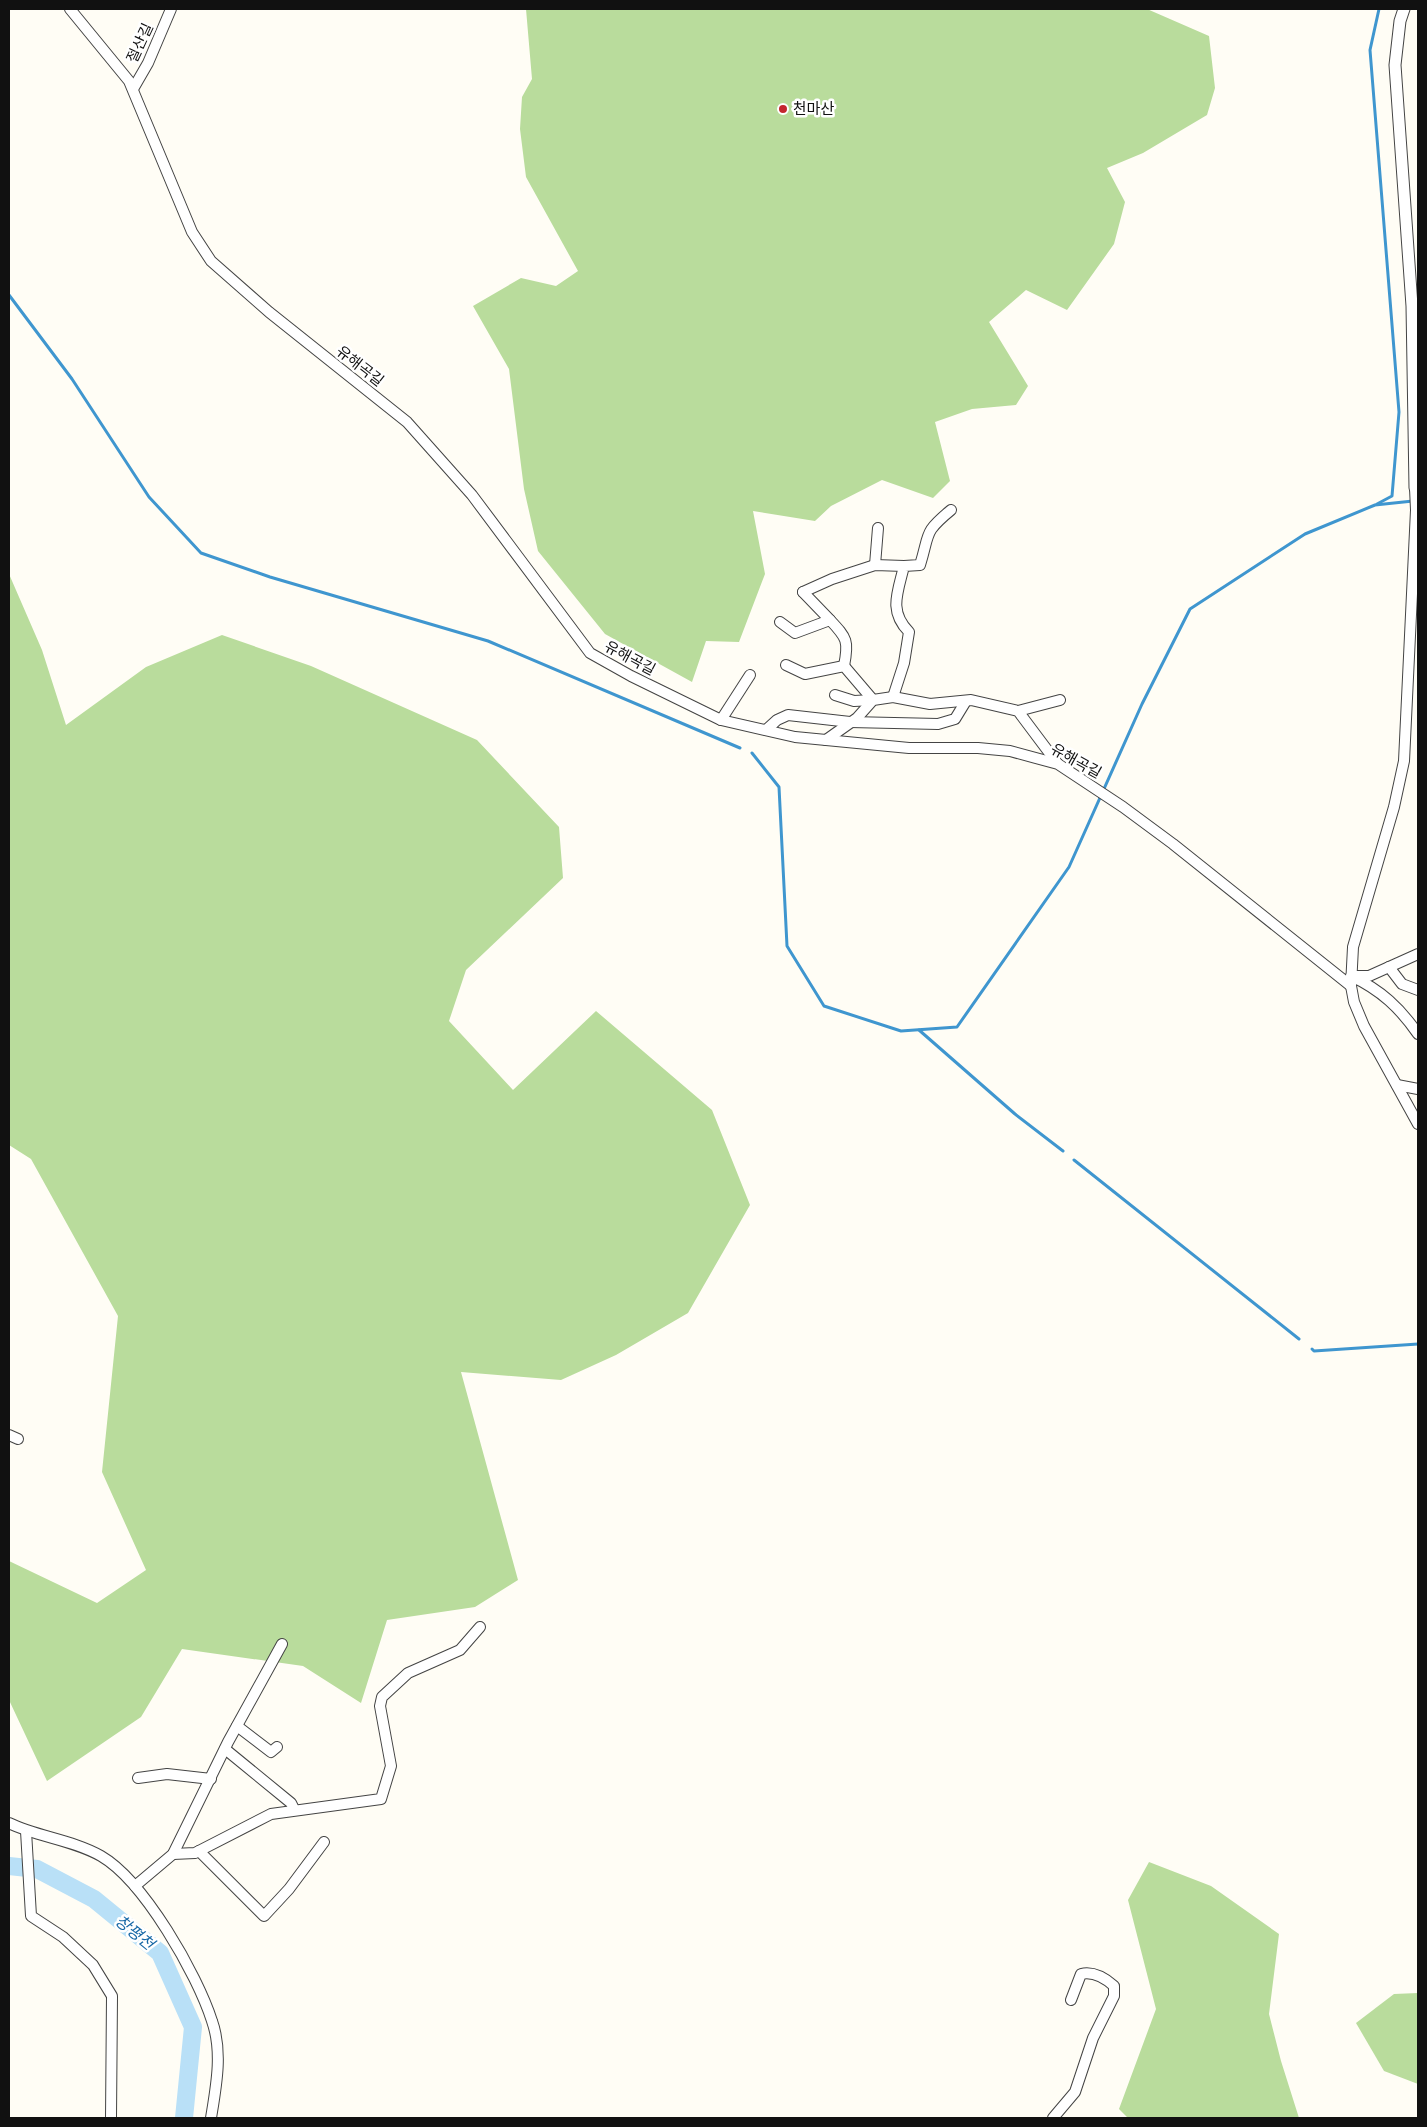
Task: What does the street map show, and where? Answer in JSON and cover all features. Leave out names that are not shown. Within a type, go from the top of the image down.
[{"type":"street","name":"유해곡길","points":[[70,9],[129,81],[192,232],[210,262],[269,312],[407,422],[472,495],[590,653],[631,676],[721,720],[795,737],[909,748],[978,748],[1010,751],[1058,764],[1091,784],[1123,807],[1351,981],[1369,984],[1390,999],[1409,1020],[1418,1034]]},
{"type":"street","name":"절산길","points":[[133,89],[148,63],[172,9]]},
{"type":"street","points":[[1404,9],[1400,21],[1395,65],[1414,259],[1412,306],[1416,473],[1416,510],[1404,761],[1394,807],[1354,947],[1351,981],[1354,1002],[1364,1026],[1418,1124]]},
{"type":"street","points":[[844,666],[848,648],[845,636],[804,592],[832,579],[875,565],[920,565],[926,537],[932,526],[951,510]]},
{"type":"street","points":[[875,565],[878,528]]},
{"type":"street","points":[[893,697],[904,663],[909,632],[899,622],[895,602],[904,566]]},
{"type":"street","points":[[780,622],[795,633],[830,620]]},
{"type":"street","points":[[786,665],[805,674],[844,666]]},
{"type":"street","points":[[844,666],[873,700]]},
{"type":"street","points":[[721,720],[750,675]]},
{"type":"street","points":[[835,695],[854,701],[893,697],[930,704],[966,701],[1018,711],[1060,700]]},
{"type":"street","points":[[826,740],[857,718],[873,700]]},
{"type":"street","points":[[766,730],[778,720],[788,715],[850,722],[938,724],[955,719],[966,701]]},
{"type":"street","points":[[1018,711],[1058,764]]},
{"type":"street","points":[[1351,981],[1369,976],[1418,954]]},
{"type":"street","points":[[1390,966],[1402,984],[1418,990]]},
{"type":"street","points":[[1397,1085],[1418,1089]]},
{"type":"street","points":[[173,1854],[199,1851],[259,1819],[294,1809],[381,1799],[391,1766],[380,1706],[382,1697],[416,1668],[460,1650],[480,1627]]},
{"type":"street","points":[[135,1886],[173,1854],[225,1749],[282,1644]]},
{"type":"street","points":[[237,1726],[271,1752],[276,1747]]},
{"type":"street","points":[[225,1749],[291,1804],[294,1809]]},
{"type":"street","points":[[138,1778],[167,1774],[211,1779]]},
{"type":"street","points":[[9,1823],[26,1831],[101,1856],[135,1886],[174,1942],[193,1977],[213,2022],[219,2072],[211,2118]]},
{"type":"street","points":[[26,1831],[30,1916],[63,1938],[94,1965],[112,1996],[111,2118]]},
{"type":"street","points":[[199,1851],[264,1916],[289,1889],[324,1842]]},
{"type":"street","points":[[1053,2118],[1075,2092],[1093,2038],[1114,1996],[1114,1986],[1106,1979],[1088,1972],[1082,1974],[1071,2000]]},
{"type":"green space","points":[[526,9],[1147,9],[1209,36],[1215,88],[1207,115],[1143,153],[1107,168],[1125,202],[1114,244],[1067,310],[1026,290],[989,322],[1028,386],[1016,405],[972,409],[935,422],[950,481],[933,498],[882,480],[831,506],[815,521],[753,511],[765,574],[739,642],[706,641],[692,682],[605,634],[538,551],[524,489],[509,369],[473,306],[521,278],[556,286],[578,271],[526,177],[520,129],[522,97],[532,79]]},
{"type":"green space","points":[[9,574],[42,650],[66,725],[146,667],[222,635],[311,666],[477,740],[559,827],[563,878],[466,970],[449,1021],[513,1090],[596,1011],[712,1110],[750,1205],[688,1313],[616,1355],[561,1380],[461,1372],[518,1580],[475,1607],[387,1620],[361,1703],[303,1666],[182,1649],[141,1717],[47,1781],[9,1700],[9,1561],[97,1603],[146,1570],[102,1472],[118,1316],[31,1159],[9,1145]]},
{"type":"green space","points":[[1149,1862],[1211,1886],[1279,1934],[1269,2014],[1299,2118],[1128,2118],[1119,2109],[1156,2009],[1128,1900]]},
{"type":"green space","points":[[1418,1993],[1418,2084],[1384,2071],[1356,2023],[1394,1994]]},
{"type":"waterway","points":[[1377,504],[1392,496],[1399,412],[1370,50],[1379,9]]},
{"type":"waterway","points":[[9,295],[72,379],[149,497],[201,553],[270,577],[488,641],[740,748]]},
{"type":"waterway","points":[[752,753],[779,787],[787,946],[824,1006],[901,1031],[957,1027],[1069,867],[1142,704],[1190,609],[1305,534],[1375,505],[1413,501]]},
{"type":"waterway","points":[[919,1030],[1015,1114],[1063,1151]]},
{"type":"waterway","points":[[1074,1160],[1299,1339]]},
{"type":"waterway","points":[[1312,1349],[1314,1351],[1418,1344]]},
{"type":"waterway","name":"창평천","points":[[9,1866],[37,1869],[94,1899],[160,1953],[193,2027],[184,2118]]},
{"type":"place","name":"천마산","points":[[783,109]]}]
